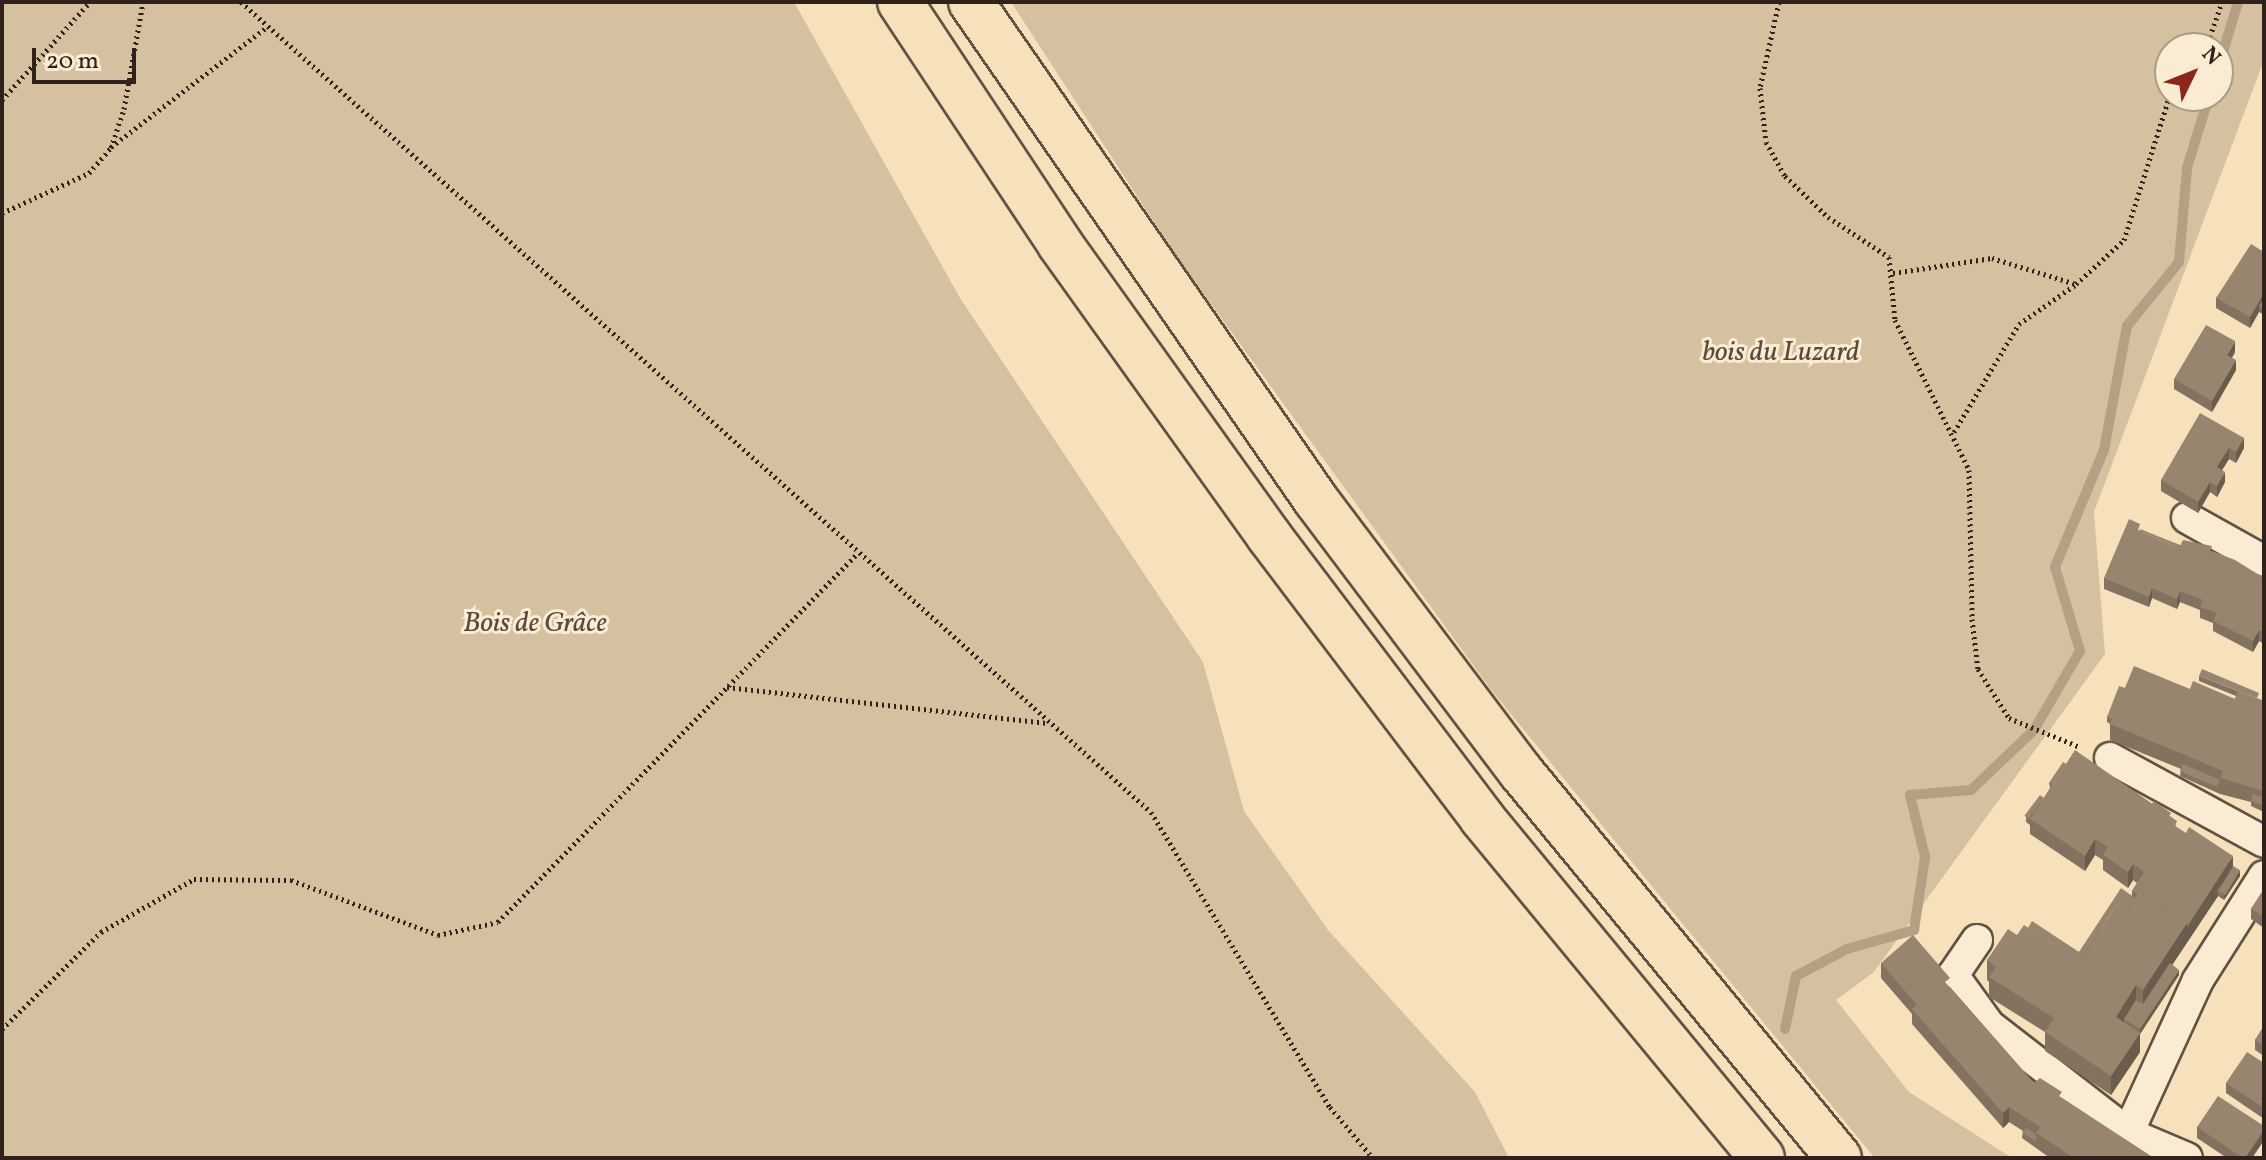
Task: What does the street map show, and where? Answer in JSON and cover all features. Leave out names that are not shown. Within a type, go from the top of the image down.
[{"type":"highway","points":[[900,2],[1060,244],[1269,536],[1482,818],[1762,1158]]},
{"type":"highway","points":[[971,2],[1316,500],[1521,772],[1839,1158]]},
{"type":"street","points":[[2187,518],[2264,561]]},
{"type":"street","points":[[2110,758],[2264,842]]},
{"type":"street","points":[[2128,1133],[2198,980],[2264,876]]},
{"type":"street","points":[[1977,940],[1953,975],[1989,1025],[2128,1133],[2187,1158]]},
{"type":"path","points":[[2,100],[90,2]]},
{"type":"path","points":[[111,148],[124,109],[143,2]]},
{"type":"path","points":[[241,2],[857,554],[1151,812],[1330,1107],[1373,1158]]},
{"type":"path","points":[[1779,2],[1760,88],[1766,142],[1785,176],[1828,217],[1889,257],[1893,273],[1895,320],[1954,432],[1969,470],[1972,619],[1978,669],[2009,718],[2110,758]]},
{"type":"path","points":[[2212,32],[2222,2]]},
{"type":"path","points":[[2,213],[89,173],[111,148],[268,26]]},
{"type":"path","points":[[1954,432],[2019,324],[2076,284],[2124,240],[2165,112]]},
{"type":"path","points":[[1893,273],[1992,258],[2076,284]]},
{"type":"path","points":[[2,1029],[101,932],[194,879],[291,880],[438,935],[498,922],[857,554]]},
{"type":"path","points":[[727,687],[1048,723]]},
{"type":"green space","name":"Bois de Grâce","points":[[2,2],[794,2],[960,298],[1203,662],[1244,811],[1328,930],[1475,1092],[1509,1158],[2,1158]]},
{"type":"green space","name":"bois du Luzard","points":[[1011,2],[2264,2],[2264,60],[2094,512],[2105,654],[1873,973],[1836,1000],[1909,1092],[2012,1158],[1875,1158],[1492,691],[1174,253]]},
{"type":"building","points":[[2251,244],[2264,252],[2264,293],[2250,317],[2216,298]]},
{"type":"building","points":[[2206,325],[2235,341],[2227,355],[2236,360],[2212,401],[2174,379]]},
{"type":"building","points":[[2200,413],[2244,438],[2236,452],[2229,448],[2217,467],[2225,472],[2217,486],[2210,482],[2198,502],[2161,480]]},
{"type":"building","points":[[2129,519],[2140,524],[2138,530],[2179,548],[2183,540],[2212,546],[2210,552],[2264,582],[2264,634],[2259,630],[2253,641],[2213,621],[2217,613],[2200,607],[2203,600],[2180,591],[2177,599],[2152,588],[2149,597],[2104,578]]},
{"type":"building","points":[[2140,531],[2180,545],[2179,548]]},
{"type":"building","points":[[2211,553],[2235,560],[2264,578],[2264,582]]},
{"type":"building","points":[[2134,666],[2190,689],[2193,681],[2235,699],[2238,691],[2264,701],[2264,791],[2220,778],[2223,771],[2110,724]]},
{"type":"building","points":[[2202,669],[2259,693],[2257,698],[2199,676]]},
{"type":"building","points":[[2119,686],[2125,688],[2112,719],[2107,717]]},
{"type":"building","points":[[2075,750],[2177,821],[2175,826],[2186,833],[2189,827],[2233,856],[2187,927],[2187,923],[2139,891],[2138,894],[2132,891],[2144,872],[2133,864],[2128,872],[2103,855],[2108,847],[2095,839],[2085,856],[2030,819]]},
{"type":"building","points":[[2063,762],[2066,764],[2053,784],[2050,782]]},
{"type":"building","points":[[2183,764],[2220,780],[2217,787],[2180,771]]},
{"type":"building","points":[[2253,794],[2264,798],[2264,806],[2251,801]]},
{"type":"building","points":[[2040,795],[2044,798],[2028,819],[2024,816]]},
{"type":"building","points":[[2154,801],[2171,813],[2169,816],[2152,804]]},
{"type":"building","points":[[2233,866],[2240,870],[2225,895],[2218,891]]},
{"type":"building","points":[[2121,888],[2135,898],[2127,912],[2117,905],[2079,962],[2028,928],[2032,921],[2079,952]]},
{"type":"building","points":[[2264,889],[2264,917],[2251,909]]},
{"type":"building","points":[[2139,891],[2187,923],[2143,990],[2136,985],[2116,1017],[2140,1033],[2111,1076],[2045,1032],[2054,1018],[1989,977],[1996,967],[1987,960],[2008,929],[2017,935],[2024,925],[2079,962],[2117,905],[2127,912]]},
{"type":"building","points":[[1913,935],[1950,978],[1945,982],[2034,1083],[2040,1078],[2062,1092],[2059,1096],[2150,1158],[2074,1158],[2036,1133],[2040,1127],[2009,1107],[2003,1113],[1912,1009],[1917,1005],[1881,963]]},
{"type":"building","points":[[2170,963],[2179,970],[2140,1029],[2124,1019],[2136,1000],[2143,1004]]},
{"type":"building","points":[[2264,1026],[2264,1046],[2255,1040]]},
{"type":"building","points":[[2247,1052],[2264,1063],[2264,1108],[2226,1083]]},
{"type":"building","points":[[2218,1096],[2264,1126],[2245,1158],[2197,1127]]},
{"type":"building","points":[[2026,1128],[2036,1134],[2036,1141],[2022,1133]]},
{"type":"waterway","points":[[2229,32],[2238,2]]},
{"type":"waterway","points":[[1785,1029],[1796,976],[1847,949],[1914,930],[1925,857],[1910,795],[1971,790],[2034,730],[2080,651],[2055,567],[2104,450],[2127,326],[2179,262],[2187,168],[2204,112]]}]
